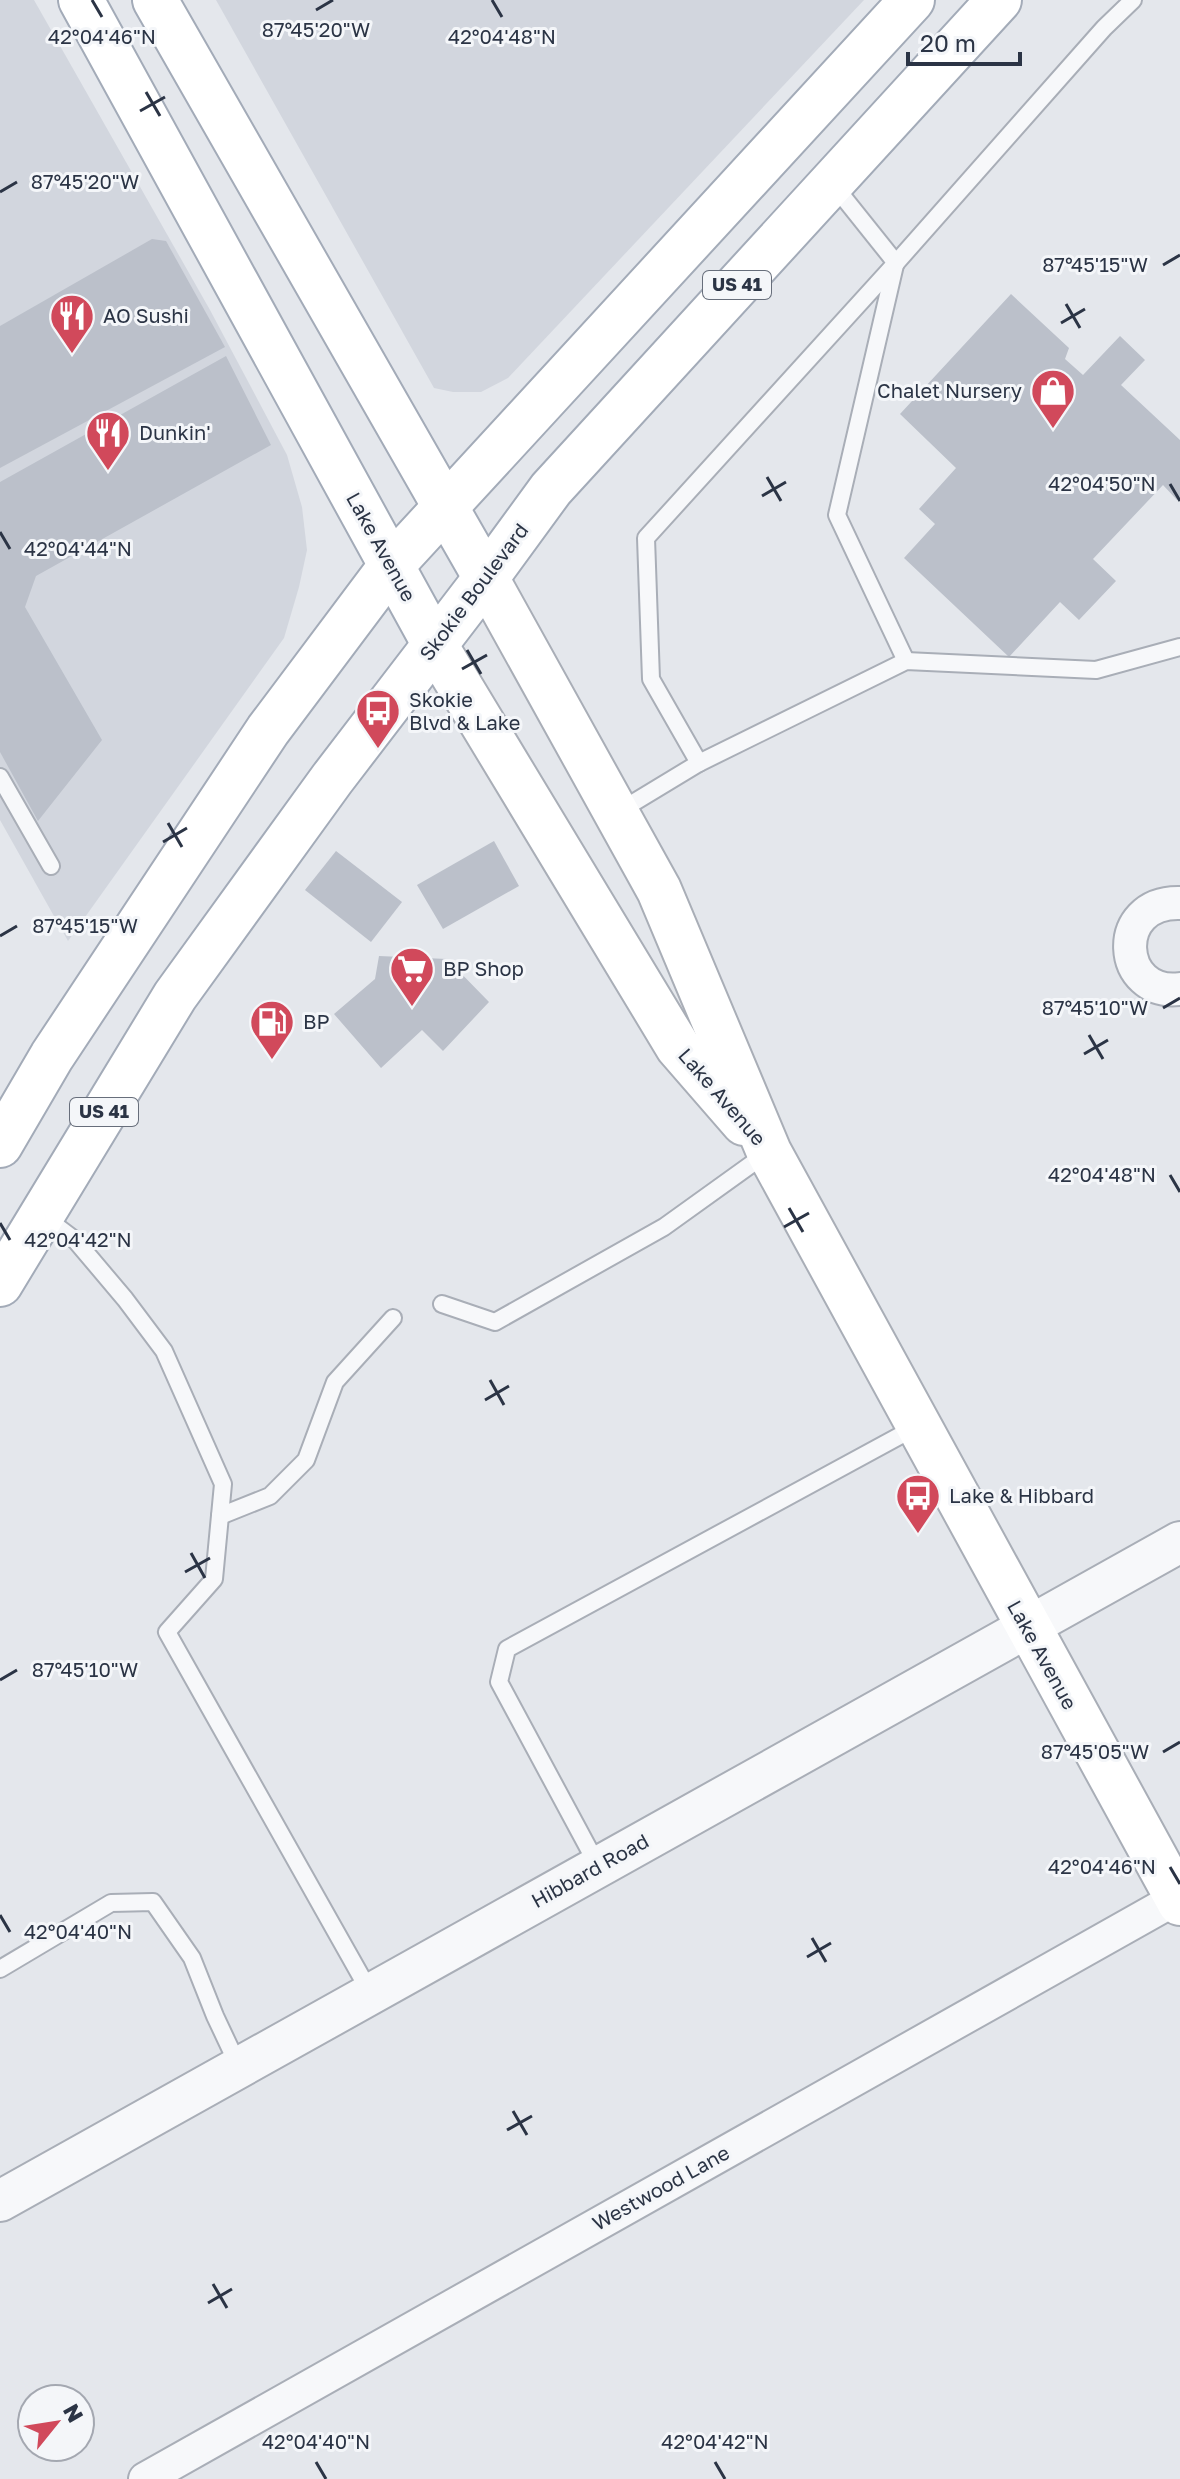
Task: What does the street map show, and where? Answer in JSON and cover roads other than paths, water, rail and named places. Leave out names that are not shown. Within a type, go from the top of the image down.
[{"type":"main road","name":"Lake Avenue","points":[[81,0],[435,645],[678,1047],[769,1152]]},
{"type":"main road","name":"Lake Avenue","points":[[155,0],[486,578],[659,890],[769,1152],[1178,1901]]},
{"type":"main road","name":"US 41","points":[[0,1145],[52,1056],[268,730],[391,566],[912,0]]},
{"type":"main road","name":"Skokie Boulevard","points":[[0,1284],[175,996],[332,779],[551,489],[999,0]]},
{"type":"street","points":[[1180,903],[1165,903],[1151,908],[1140,917],[1130,943],[1130,957],[1136,970],[1146,980],[1158,987],[1180,989]]},
{"type":"street","name":"Hibbard Road","points":[[0,2201],[1180,1542]]},
{"type":"street","name":"Westwood Lane","points":[[145,2479],[1178,1901]]},
{"type":"lane","points":[[699,763],[651,679],[646,538],[1104,28],[1133,0]]},
{"type":"lane","points":[[831,181],[896,263]]},
{"type":"lane","points":[[896,263],[837,515],[906,661]]},
{"type":"lane","points":[[616,813],[699,763],[906,661],[1096,670],[1180,647]]},
{"type":"lane","points":[[0,777],[51,866]]},
{"type":"lane","points":[[442,1304],[495,1322],[664,1227],[769,1152]]},
{"type":"lane","points":[[42,1215],[76,1241],[164,1351],[223,1484],[214,1579],[167,1632],[371,1994]]},
{"type":"lane","points":[[220,1516],[270,1496],[306,1460],[335,1382],[393,1318]]},
{"type":"lane","points":[[598,1867],[499,1682],[507,1649],[918,1426]]},
{"type":"lane","points":[[0,1969],[111,1903],[153,1902],[192,1958],[239,2067]]},
{"type":"place","name":"AO Sushi","points":[[72,355]]},
{"type":"place","name":"Chalet Nursery","points":[[1053,430]]},
{"type":"place","name":"Dunkin'","points":[[108,472]]},
{"type":"place","name":"Skokie Blvd & Lake","points":[[378,750]]},
{"type":"place","name":"BP Shop","points":[[412,1008]]},
{"type":"place","name":"BP","points":[[272,1061]]},
{"type":"place","name":"Lake & Hibbard","points":[[918,1535]]}]
